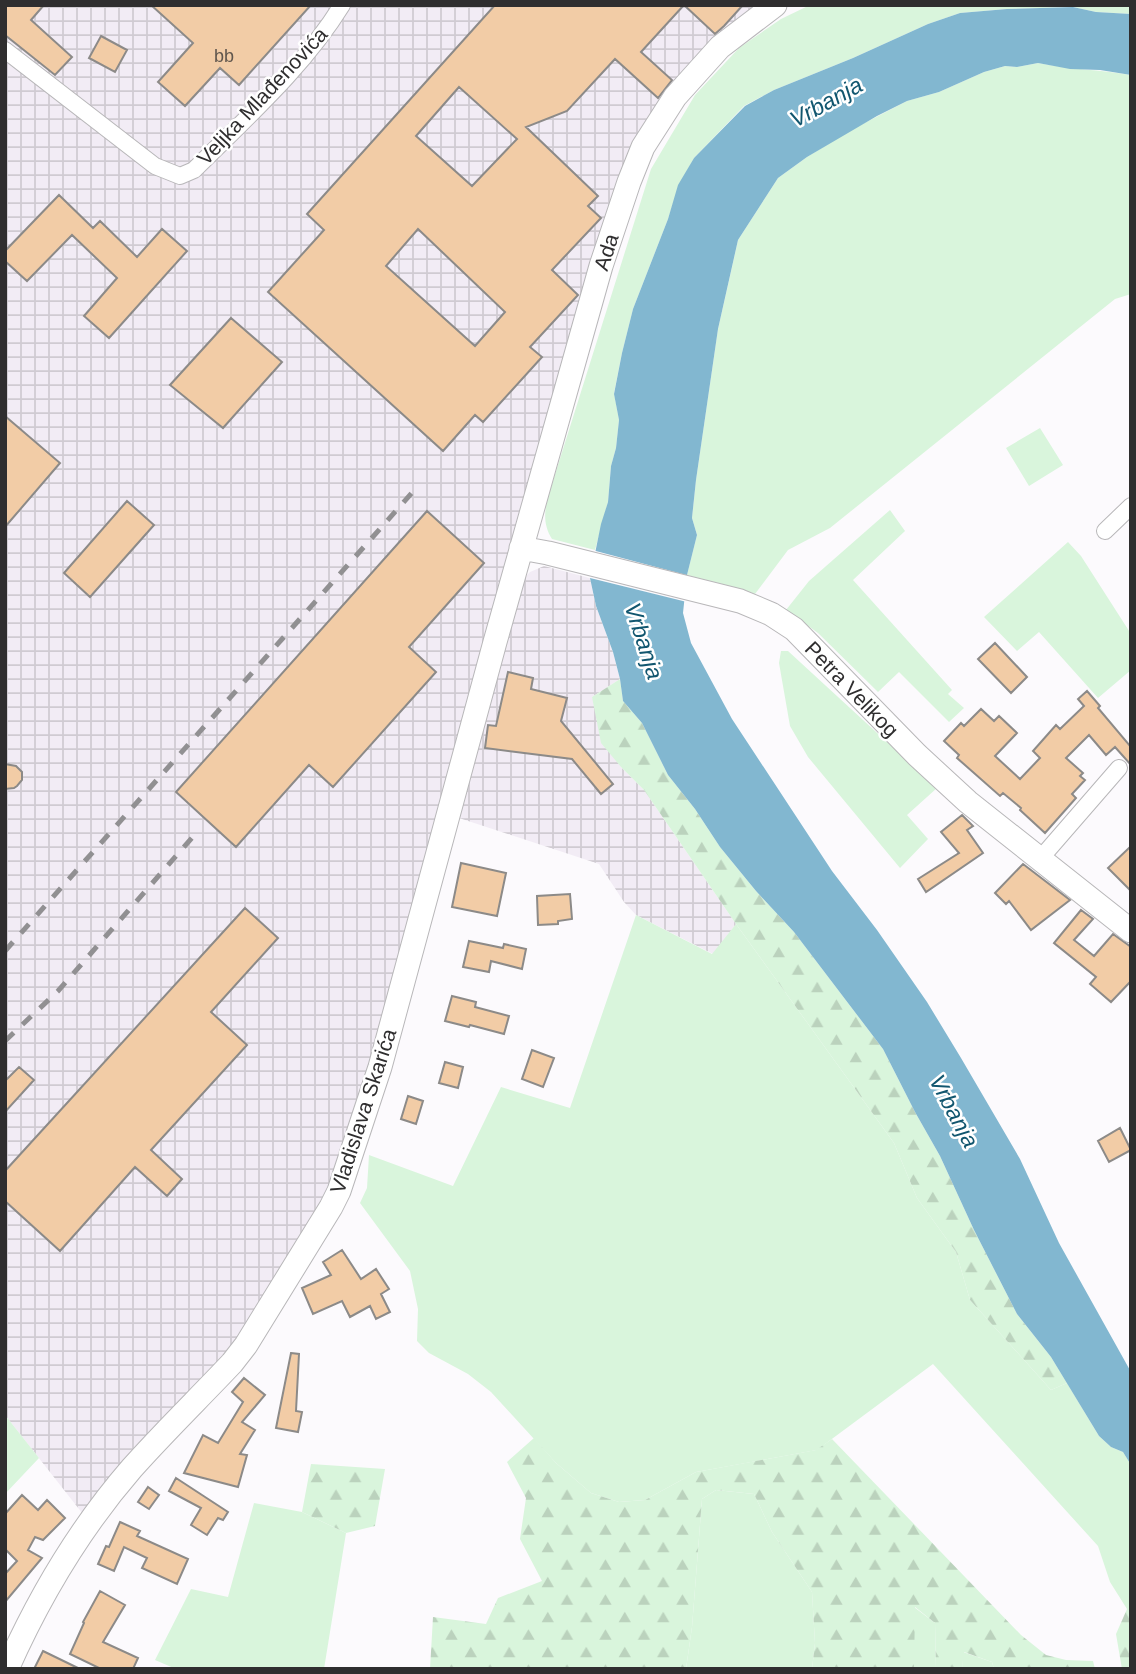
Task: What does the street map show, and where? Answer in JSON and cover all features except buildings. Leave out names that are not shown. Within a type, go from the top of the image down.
[{"type":"street","name":"Veljka Mlađenovića","points":[[5,50],[155,166],[180,176],[194,170],[268,97],[327,30],[342,5]]},
{"type":"street","name":"Ada","points":[[522,548],[601,266],[643,147],[675,97],[720,47],[775,5]]},
{"type":"street","points":[[1105,531],[1131,506]]},
{"type":"street","name":"Petra Velikog","points":[[522,548],[740,601],[771,614],[794,629],[917,755],[968,802],[1131,931]]},
{"type":"street","name":"Vladislava Skarića","points":[[8,1669],[48,1586],[90,1523],[131,1469],[246,1345],[339,1191],[380,1067],[522,548]]},
{"type":"street","points":[[1040,859],[1119,768]]},
{"type":"shaded area","points":[[5,5],[775,5],[720,47],[643,147],[346,1173],[285,1281],[90,1523],[5,1415]]},
{"type":"shaded area","points":[[544,566],[590,578],[596,606],[620,679],[592,697],[621,767],[644,790],[736,924],[713,954],[636,915],[599,864],[456,817],[525,577]]},
{"type":"green space","points":[[810,5],[1131,5],[1131,14],[1096,12],[1073,7],[960,13],[774,90],[744,106],[694,158],[679,185],[633,309],[614,393],[619,420],[616,448],[611,466],[608,502],[595,550],[552,539],[545,520],[547,500],[651,169],[695,95],[739,48],[781,19]]},
{"type":"green space","points":[[1038,63],[1131,75],[1131,294],[1115,299],[830,528],[788,550],[755,594],[687,575],[697,535],[692,518],[718,329],[738,240],[778,178],[851,130],[907,101],[939,92],[984,72],[1005,66]]},
{"type":"green space","points":[[1040,428],[1063,465],[1029,486],[1006,448]]},
{"type":"green space","points":[[890,510],[905,531],[853,580],[952,690],[948,694],[964,708],[949,722],[899,672],[878,692],[818,633],[786,610],[809,581]]},
{"type":"green space","points":[[1068,542],[1081,556],[1131,634],[1131,670],[1098,698],[1039,632],[1017,651],[984,617]]},
{"type":"green space","points":[[781,651],[788,651],[937,788],[907,815],[928,839],[900,868],[808,757],[790,726],[779,663]]},
{"type":"green space","points":[[620,679],[623,701],[642,723],[668,775],[720,847],[794,932],[883,1049],[940,1156],[1017,1314],[1051,1357],[1067,1383],[1051,1390],[970,1300],[956,1252],[917,1198],[894,1143],[736,924],[644,790],[601,743],[592,697]]},
{"type":"green space","points":[[636,915],[712,954],[736,924],[894,1143],[917,1198],[956,1252],[970,1300],[1051,1390],[1067,1383],[1099,1436],[1111,1447],[1123,1452],[1131,1465],[1131,1609],[1127,1609],[1110,1582],[1098,1546],[933,1364],[817,1450],[696,1472],[645,1500],[619,1502],[591,1493],[556,1463],[491,1392],[468,1374],[429,1353],[417,1341],[418,1309],[410,1271],[360,1203],[367,1188],[369,1155],[453,1186],[501,1087],[570,1108]]},
{"type":"green space","points":[[5,1415],[39,1458],[5,1494]]},
{"type":"green space","points":[[534,1438],[556,1463],[591,1493],[619,1502],[645,1500],[696,1472],[816,1450],[832,1439],[1021,1635],[1046,1655],[1066,1660],[1093,1661],[1095,1669],[994,1669],[992,1662],[964,1652],[962,1669],[936,1669],[935,1623],[915,1607],[914,1669],[812,1669],[815,1643],[812,1592],[772,1532],[754,1494],[716,1490],[702,1499],[686,1669],[430,1669],[433,1617],[486,1624],[498,1598],[542,1581],[520,1539],[526,1498],[507,1462]]},
{"type":"green space","points":[[311,1464],[385,1469],[375,1526],[346,1533],[302,1512]]},
{"type":"green space","points":[[716,1490],[754,1494],[772,1532],[812,1592],[815,1643],[812,1669],[686,1669],[702,1499]]},
{"type":"green space","points":[[254,1503],[302,1512],[346,1533],[324,1669],[176,1669],[155,1660],[191,1589],[228,1597]]},
{"type":"green space","points":[[914,1607],[935,1623],[936,1669],[914,1669]]},
{"type":"green space","points":[[1127,1609],[1131,1609],[1131,1669],[1122,1669],[1116,1634]]},
{"type":"green space","points":[[963,1652],[992,1662],[994,1669],[962,1669]]},
{"type":"water","name":"Vrbanja","points":[[1073,7],[1096,12],[1131,14],[1131,75],[1038,63],[1005,66],[984,72],[939,92],[907,101],[807,157],[778,178],[738,240],[718,329],[692,518],[697,535],[687,575],[683,613],[691,643],[732,719],[832,871],[927,1002],[1020,1159],[1059,1243],[1131,1372],[1131,1465],[1123,1452],[1111,1447],[1099,1436],[1051,1357],[1017,1314],[940,1156],[883,1049],[794,932],[720,847],[668,775],[642,723],[623,701],[613,652],[596,606],[590,578],[608,502],[611,466],[616,448],[619,420],[614,394],[622,353],[633,309],[668,219],[678,185],[694,158],[745,106],[774,90],[928,24],[960,13]]},
{"type":"pier","points":[[592,550],[690,576],[687,602],[586,577]]},
{"type":"railway","points":[[5,951],[418,486]]},
{"type":"railway","points":[[5,1041],[58,991],[197,832]]}]
